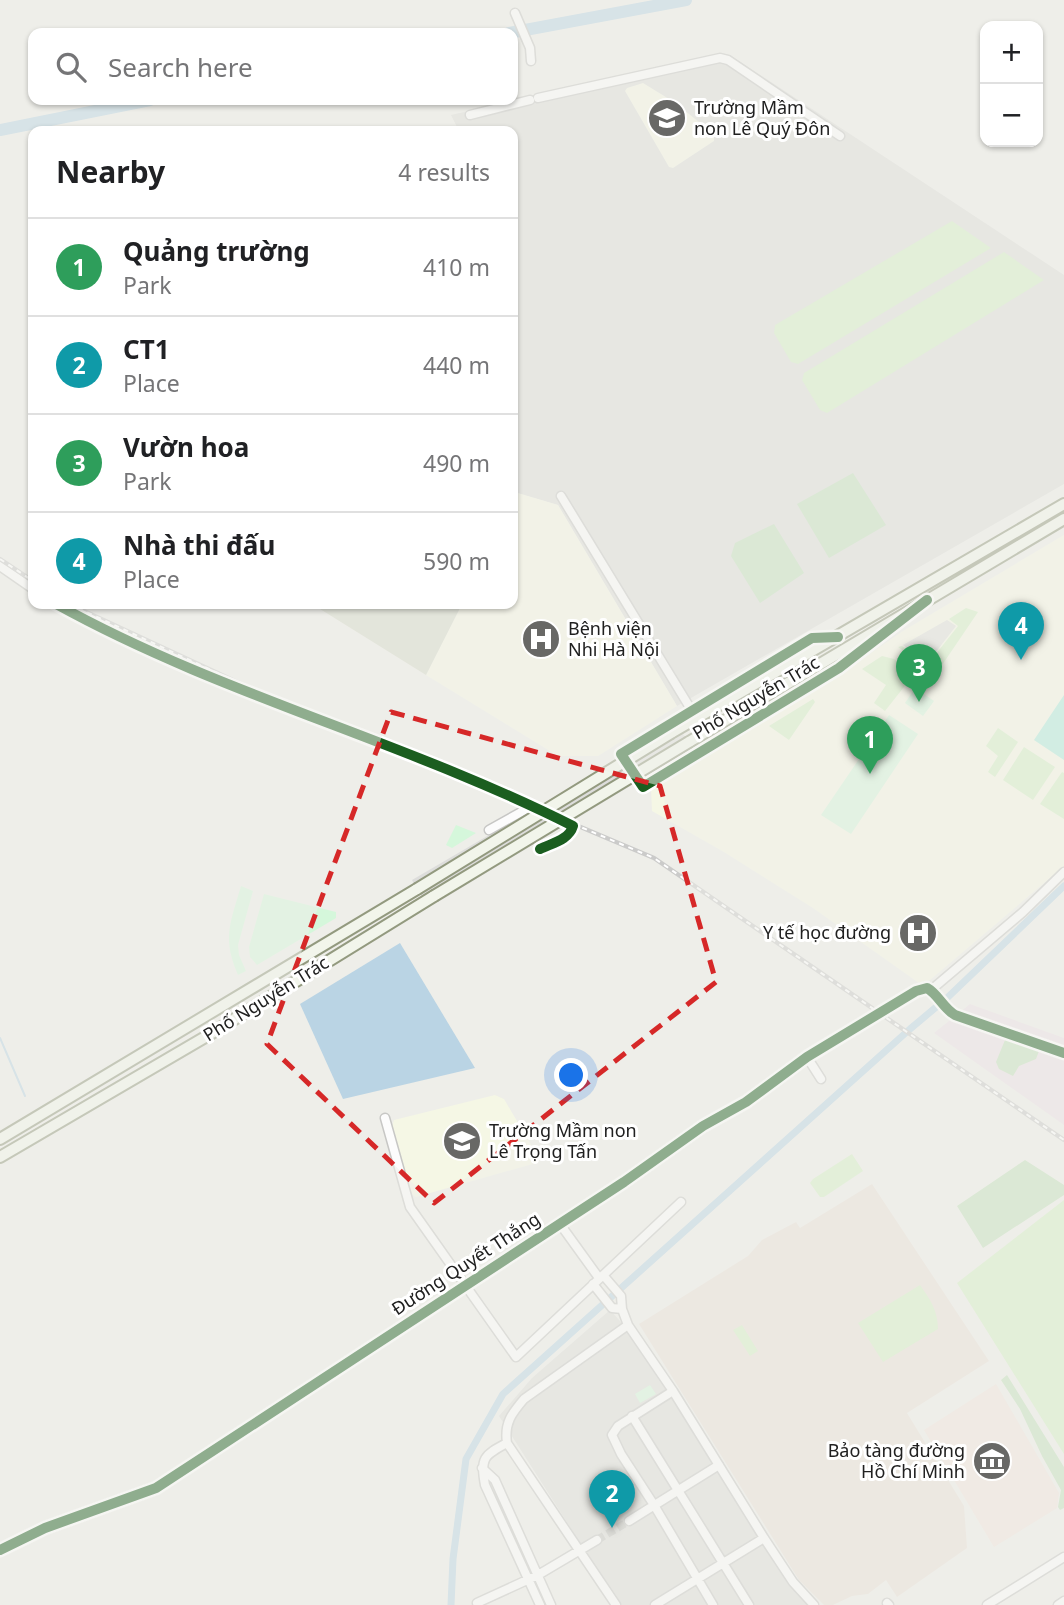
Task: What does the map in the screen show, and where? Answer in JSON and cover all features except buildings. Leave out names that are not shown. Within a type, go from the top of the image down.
[{"type":"main road","name":"Phố Nguyễn Trác","points":[[0,1139],[259,976],[417,889],[671,733],[1064,504]]},
{"type":"main road","name":"Phố Nguyễn Trác","points":[[0,1157],[207,1036],[689,742],[1064,519]]},
{"type":"main road","points":[[1000,541],[1007,552]]},
{"type":"main road","name":"Đường Quyết Thắng","points":[[0,1550],[45,1528],[156,1488],[560,1224],[703,1126],[746,1102],[807,1057],[916,991],[927,988],[933,993]]},
{"type":"main road","points":[[933,993],[944,1008],[955,1016],[1064,1053]]},
{"type":"street","points":[[515,13],[530,48],[531,61]]},
{"type":"street","points":[[518,103],[720,58],[728,60],[840,136]]},
{"type":"street","points":[[470,115],[510,105]]},
{"type":"street","points":[[561,496],[692,710]]},
{"type":"street","points":[[0,566],[28,586]]},
{"type":"street","name":"Phố Nguyễn Trác","points":[[838,637],[812,638],[621,754],[643,787],[839,668],[927,600]]},
{"type":"street","points":[[66,609],[166,658],[532,806],[573,826],[571,834],[566,838],[540,849]]},
{"type":"street","points":[[645,739],[668,772]]},
{"type":"street","points":[[489,830],[532,806]]},
{"type":"street","points":[[933,993],[1064,872]]},
{"type":"street","points":[[807,1057],[821,1079]]},
{"type":"street","points":[[385,1118],[410,1207],[516,1357],[681,1202]]},
{"type":"street","points":[[560,1224],[599,1281],[612,1308],[622,1309]]},
{"type":"street","points":[[599,1281],[621,1296],[628,1325],[673,1391],[764,1538],[805,1597],[814,1605]]},
{"type":"street","points":[[616,1605],[507,1443],[506,1426],[524,1398],[628,1325]]},
{"type":"street","points":[[673,1391],[618,1426],[612,1435],[713,1605]]},
{"type":"street","points":[[632,1416],[749,1605]]},
{"type":"street","points":[[507,1443],[488,1453],[481,1467],[485,1485],[540,1605]]},
{"type":"street","points":[[629,1521],[719,1465]]},
{"type":"street","points":[[481,1467],[495,1480],[551,1605]]},
{"type":"street","points":[[655,1605],[764,1538]]},
{"type":"street","points":[[477,1602],[538,1575],[597,1540]]},
{"type":"street","points":[[987,1605],[1064,1557]]},
{"type":"street","points":[[495,1594],[500,1605]]},
{"type":"street","points":[[797,1604],[805,1597]]},
{"type":"street","points":[[1058,1605],[1064,1601]]},
{"type":"highlighted area","points":[[391,712],[660,786],[716,982],[434,1203],[267,1044]]},
{"type":"shaded area","points":[[721,53],[730,55],[1064,275],[1064,484],[677,706],[558,505],[518,493],[518,126],[456,126],[451,115],[495,105],[518,105],[518,100]]},
{"type":"shaded area","name":"Trường Mầm non Lê Quý Đôn","points":[[643,83],[674,102],[714,134],[714,141],[673,168],[669,167],[625,91]]},
{"type":"shaded area","name":"Bệnh viện Nhi Hà Nội","points":[[518,493],[558,505],[677,706],[598,756],[558,756],[426,675],[459,609],[518,609]]},
{"type":"shaded area","points":[[1064,535],[1064,866],[930,980],[919,983],[813,908],[652,811],[651,788],[839,675],[903,631]]},
{"type":"shaded area","points":[[320,609],[459,609],[426,675]]},
{"type":"shaded area","points":[[947,620],[956,626],[928,662],[903,645]]},
{"type":"shaded area","points":[[970,1004],[1064,1038],[1064,1125],[934,1033]]},
{"type":"shaded area","name":"Trường Mầm non Lê Trọng Tấn","points":[[495,1095],[504,1099],[537,1155],[536,1163],[416,1197],[410,1193],[392,1126],[394,1120]]},
{"type":"shaded area","points":[[872,1184],[989,1361],[907,1413],[964,1506],[967,1548],[897,1597],[886,1580],[868,1594],[852,1596],[833,1605],[824,1605],[799,1580],[639,1324],[748,1256],[762,1240],[796,1222],[800,1228]]},
{"type":"shaded area","points":[[610,1310],[629,1331],[796,1591],[809,1605],[620,1605],[499,1416],[532,1378]]},
{"type":"shaded area","name":"Bảo tàng đường Hồ Chí Minh","points":[[996,1384],[1059,1493],[1057,1508],[994,1547],[924,1430]]},
{"type":"green space","points":[[952,221],[991,248],[798,364],[791,362],[774,333],[775,325]]},
{"type":"green space","points":[[1004,252],[1044,280],[827,413],[820,410],[802,380],[804,373]]},
{"type":"green space","points":[[853,473],[886,525],[829,558],[797,504]]},
{"type":"green space","points":[[774,524],[804,573],[760,603],[731,556],[735,543]]},
{"type":"green space","points":[[966,608],[978,612],[936,674],[898,647],[902,646],[928,664],[958,626],[949,619]]},
{"type":"green space","points":[[882,656],[894,659],[915,673],[885,711],[874,703],[886,685],[862,669]]},
{"type":"green space","points":[[915,688],[934,701],[923,716],[905,703]]},
{"type":"green space","points":[[1064,695],[1064,760],[1034,740]]},
{"type":"green space","points":[[813,699],[815,702],[789,740],[769,726]]},
{"type":"green space","points":[[889,715],[918,734],[851,834],[821,815]]},
{"type":"green space","points":[[998,728],[1018,742],[995,777],[988,772],[998,756],[986,746]]},
{"type":"green space","points":[[1024,747],[1055,767],[1033,800],[1003,780]]},
{"type":"green space","points":[[1062,772],[1064,773],[1064,819],[1040,804]]},
{"type":"green space","points":[[456,825],[476,833],[452,848],[446,845]]},
{"type":"green space","points":[[241,886],[253,891],[238,945],[246,971],[238,975],[230,951],[229,931]]},
{"type":"green space","points":[[264,894],[336,912],[336,918],[257,965],[250,957],[249,947]]},
{"type":"green space","points":[[1005,1040],[1039,1051],[1036,1059],[1019,1066],[1013,1076],[999,1069],[996,1062]]},
{"type":"green space","points":[[852,1154],[863,1171],[820,1197],[810,1183]]},
{"type":"green space","points":[[1025,1160],[1064,1185],[1064,1195],[983,1248],[957,1206]]},
{"type":"green space","points":[[1064,1200],[1064,1454],[957,1283]]},
{"type":"green space","points":[[920,1285],[933,1306],[938,1329],[883,1362],[858,1323]]},
{"type":"green space","points":[[742,1325],[758,1351],[750,1356],[733,1330]]},
{"type":"green space","points":[[1007,1375],[1064,1467],[1064,1508],[1060,1510],[1058,1507],[1061,1490],[1020,1409],[1001,1380]]},
{"type":"green space","points":[[650,1385],[656,1394],[640,1403],[635,1394]]},
{"type":"water","points":[[400,943],[475,1068],[343,1099],[300,1004]]},
{"type":"pier","points":[[669,730],[675,739],[683,734],[693,748],[438,902],[431,891],[421,896],[412,880]]},
{"type":"waterway","points":[[518,31],[686,0]]},
{"type":"waterway","points":[[0,130],[125,105]]},
{"type":"waterway","points":[[451,1605],[453,1559],[466,1459],[503,1394],[947,998],[1064,886]]},
{"type":"waterway","points":[[0,1038],[25,1096]]},
{"type":"tunnel","points":[[597,1540],[629,1521]]},
{"type":"railway","points":[[0,559],[28,578]]},
{"type":"railway","points":[[80,609],[237,682],[654,858],[1064,1140]]},
{"type":"cycle path","points":[[838,637],[812,638],[621,754],[643,787],[839,668],[927,600]]},
{"type":"cycle path","points":[[66,609],[182,665],[444,768],[573,826],[564,838],[540,849]]},
{"type":"cycle path","points":[[0,1550],[45,1528],[156,1488],[624,1182],[703,1126],[746,1102],[807,1057],[916,991],[927,988],[955,1015],[1064,1053]]},
{"type":"place","name":"Trường Mầm non Lê Quý Đôn","points":[[667,118]]},
{"type":"place","name":"Bệnh viện Nhi Hà Nội","points":[[541,639]]},
{"type":"place","name":"Nhà thi đấu","points":[[1021,660]]},
{"type":"place","name":"Vườn hoa","points":[[919,702]]},
{"type":"place","name":"Quảng trường","points":[[870,774]]},
{"type":"place","name":"Y tế học đường","points":[[918,933]]},
{"type":"place","name":"Trường Mầm non Lê Trọng Tấn","points":[[462,1141]]},
{"type":"place","name":"Bảo tàng đường Hồ Chí Minh","points":[[992,1461]]},
{"type":"place","name":"CT1","points":[[612,1528]]}]
